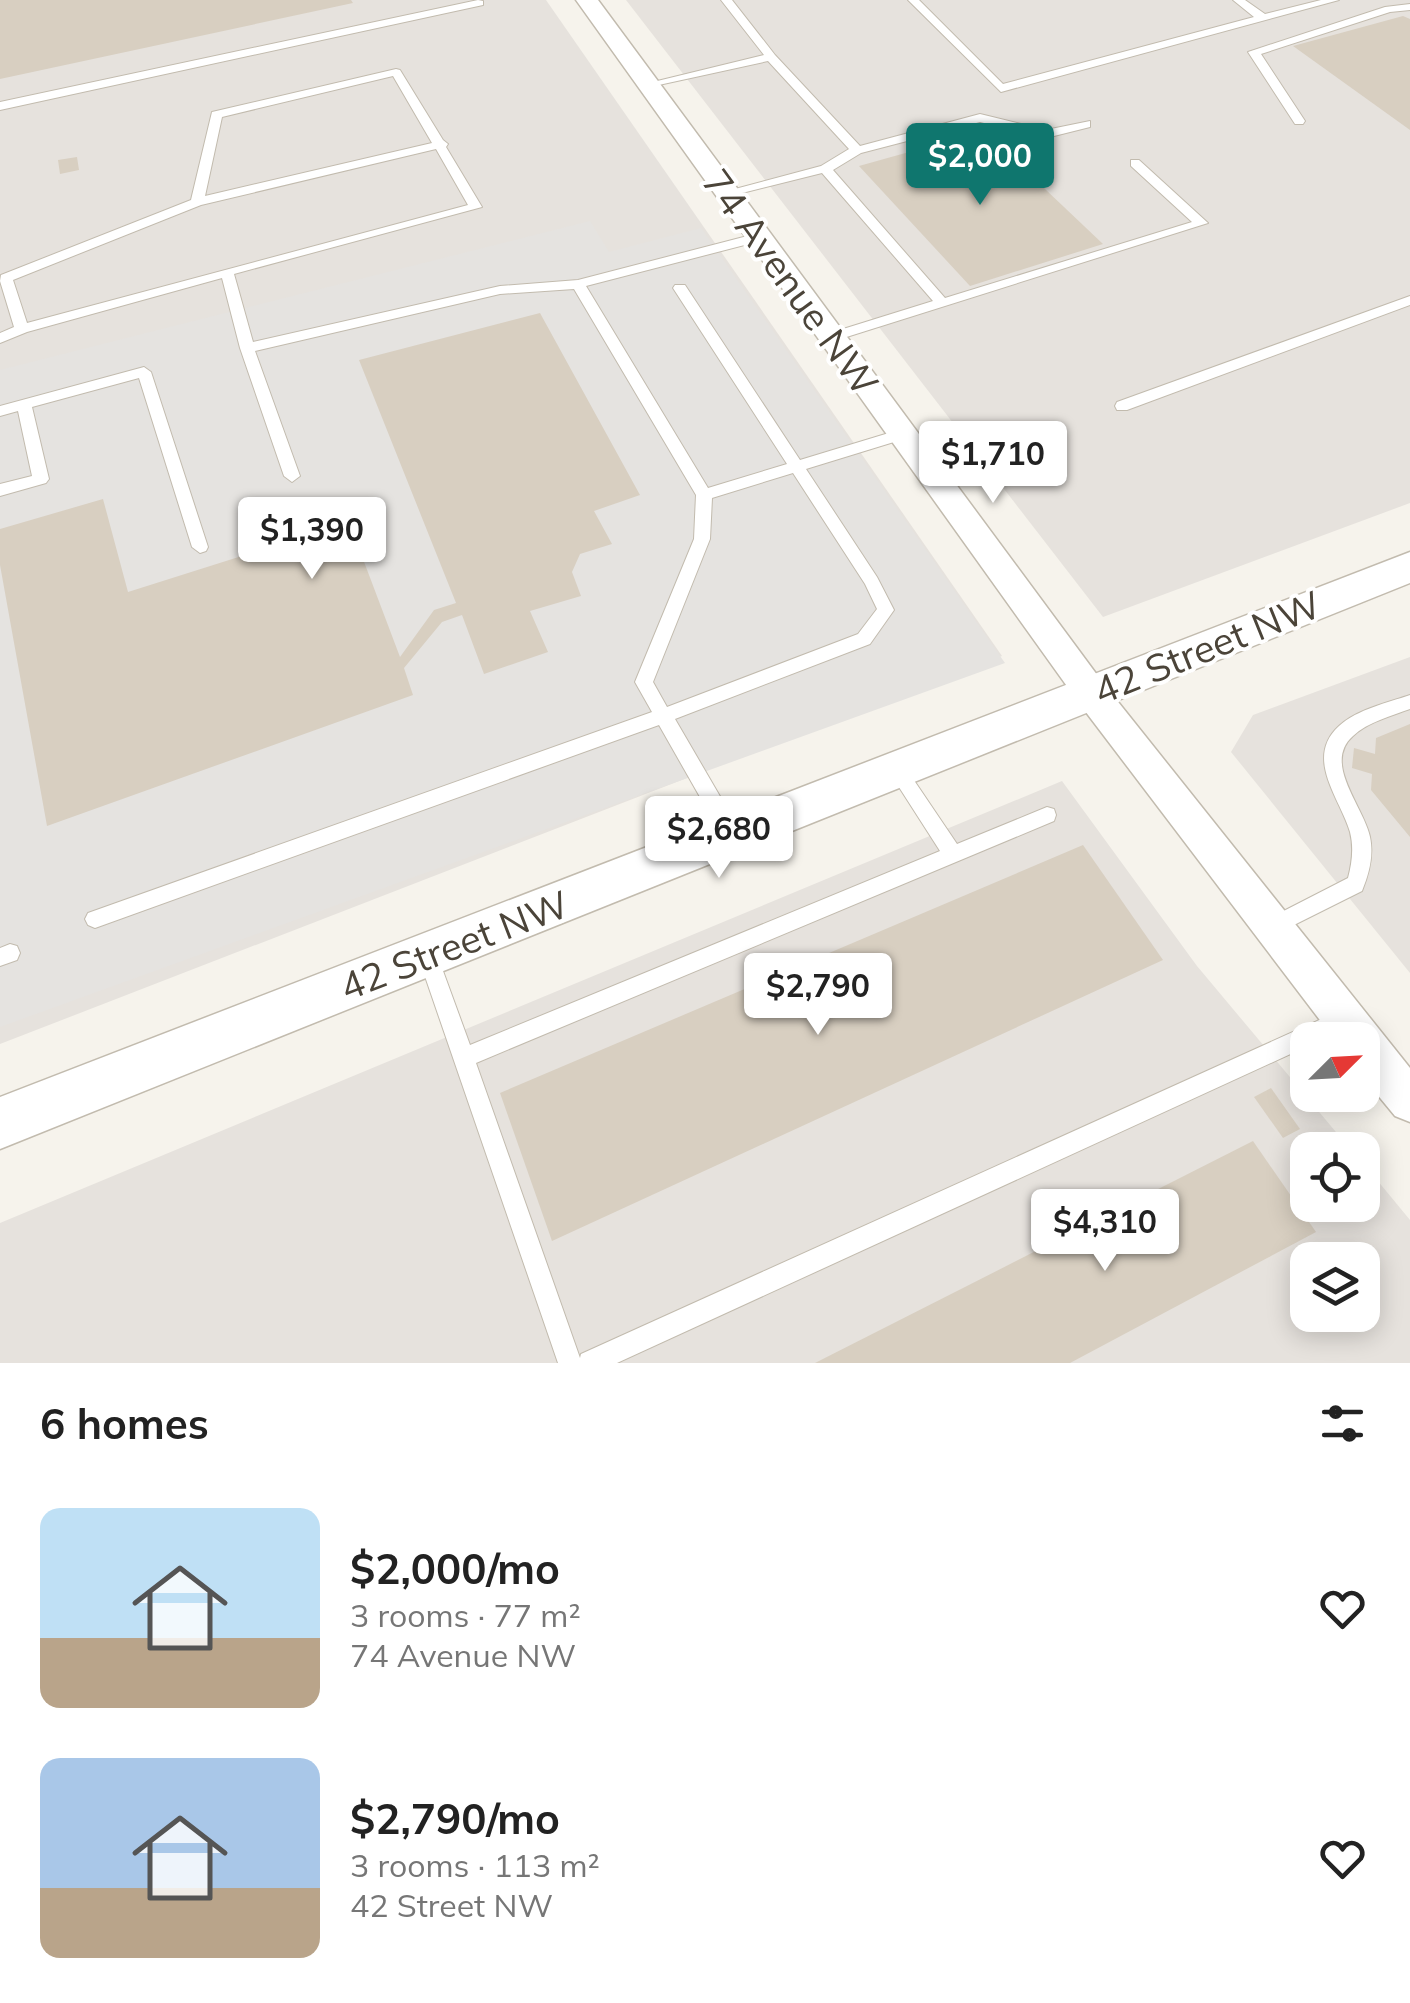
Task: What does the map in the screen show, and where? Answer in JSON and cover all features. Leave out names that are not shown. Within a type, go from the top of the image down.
[{"type":"street","name":"74 Avenue NW","points":[[586,0],[1091,693],[1346,1022]]},
{"type":"street","name":"42 Street NW","points":[[0,1122],[1410,567]]},
{"type":"street","name":"74 Avenue NW","points":[[1380,1064],[1410,1101]]},
{"type":"lane","points":[[0,106],[493,0]]},
{"type":"lane","points":[[726,0],[771,57],[857,150]]},
{"type":"lane","points":[[913,0],[1001,88],[1334,0]]},
{"type":"lane","points":[[1238,0],[1263,18]]},
{"type":"lane","points":[[1299,121],[1254,52],[1410,7]]},
{"type":"lane","points":[[649,86],[771,57]]},
{"type":"lane","points":[[0,338],[227,272],[476,207],[396,72],[216,114],[197,202]]},
{"type":"lane","points":[[726,193],[825,169],[857,150],[980,118],[1046,134],[1086,124]]},
{"type":"lane","points":[[22,329],[6,278],[197,202],[442,144]]},
{"type":"lane","points":[[832,337],[1201,223],[1135,163]]},
{"type":"lane","points":[[825,169],[942,303]]},
{"type":"lane","points":[[247,348],[500,290],[578,284],[759,237]]},
{"type":"lane","points":[[227,272],[247,348],[292,476]]},
{"type":"lane","points":[[578,284],[704,495],[702,539],[644,682],[732,835]]},
{"type":"lane","points":[[95,919],[663,716],[864,639],[886,610],[799,466],[680,288]]},
{"type":"lane","points":[[1122,406],[1410,300]]},
{"type":"lane","points":[[0,411],[144,372],[200,547]]},
{"type":"lane","points":[[0,490],[41,479],[24,404]]},
{"type":"lane","points":[[704,495],[902,434]]},
{"type":"lane","points":[[1271,927],[1355,885],[1362,851],[1358,828],[1334,771],[1334,747],[1342,734],[1360,722],[1410,702]]},
{"type":"lane","points":[[897,770],[953,854]]},
{"type":"lane","points":[[466,1057],[1047,815]]},
{"type":"lane","points":[[428,956],[570,1363]]},
{"type":"lane","points":[[590,1363],[1290,1062]]},
{"type":"shaded area","points":[[0,0],[546,0],[1002,656],[0,1044]]},
{"type":"shaded area","points":[[626,0],[1410,0],[1410,503],[1103,617]]},
{"type":"shaded area","points":[[590,221],[609,252],[701,228],[1005,663],[0,1027],[0,370]]},
{"type":"shaded area","points":[[1410,657],[1410,973],[1231,752],[1253,715]]},
{"type":"shaded area","points":[[1062,781],[1197,966],[1290,1077],[1290,1112],[1319,1112],[1336,1132],[1290,1132],[1290,1222],[1380,1222],[1380,1184],[1410,1220],[1410,1363],[0,1363],[0,1223]]},
{"type":"building","points":[[0,0],[351,0],[353,3],[0,79]]},
{"type":"building","points":[[1403,16],[1410,19],[1410,130],[1293,46]]},
{"type":"building","points":[[984,131],[1103,244],[970,286],[859,166]]},
{"type":"building","points":[[77,157],[79,170],[60,174],[58,160]]},
{"type":"building","points":[[540,313],[640,495],[594,511],[612,544],[580,554],[572,572],[581,596],[530,611],[548,652],[484,674],[462,615],[442,622],[404,668],[413,695],[47,826],[0,565],[0,529],[103,499],[128,592],[349,522],[400,657],[434,610],[456,603],[359,360]]},
{"type":"building","points":[[1410,724],[1410,837],[1371,790],[1372,774],[1352,768],[1354,748],[1375,754],[1376,738]]},
{"type":"building","points":[[1083,845],[1163,960],[552,1241],[500,1093]]},
{"type":"building","points":[[1271,1088],[1300,1129],[1283,1138],[1254,1097]]},
{"type":"building","points":[[1253,1141],[1290,1194],[1290,1222],[1309,1222],[1316,1232],[1290,1242],[1290,1246],[1070,1363],[815,1363]]}]
